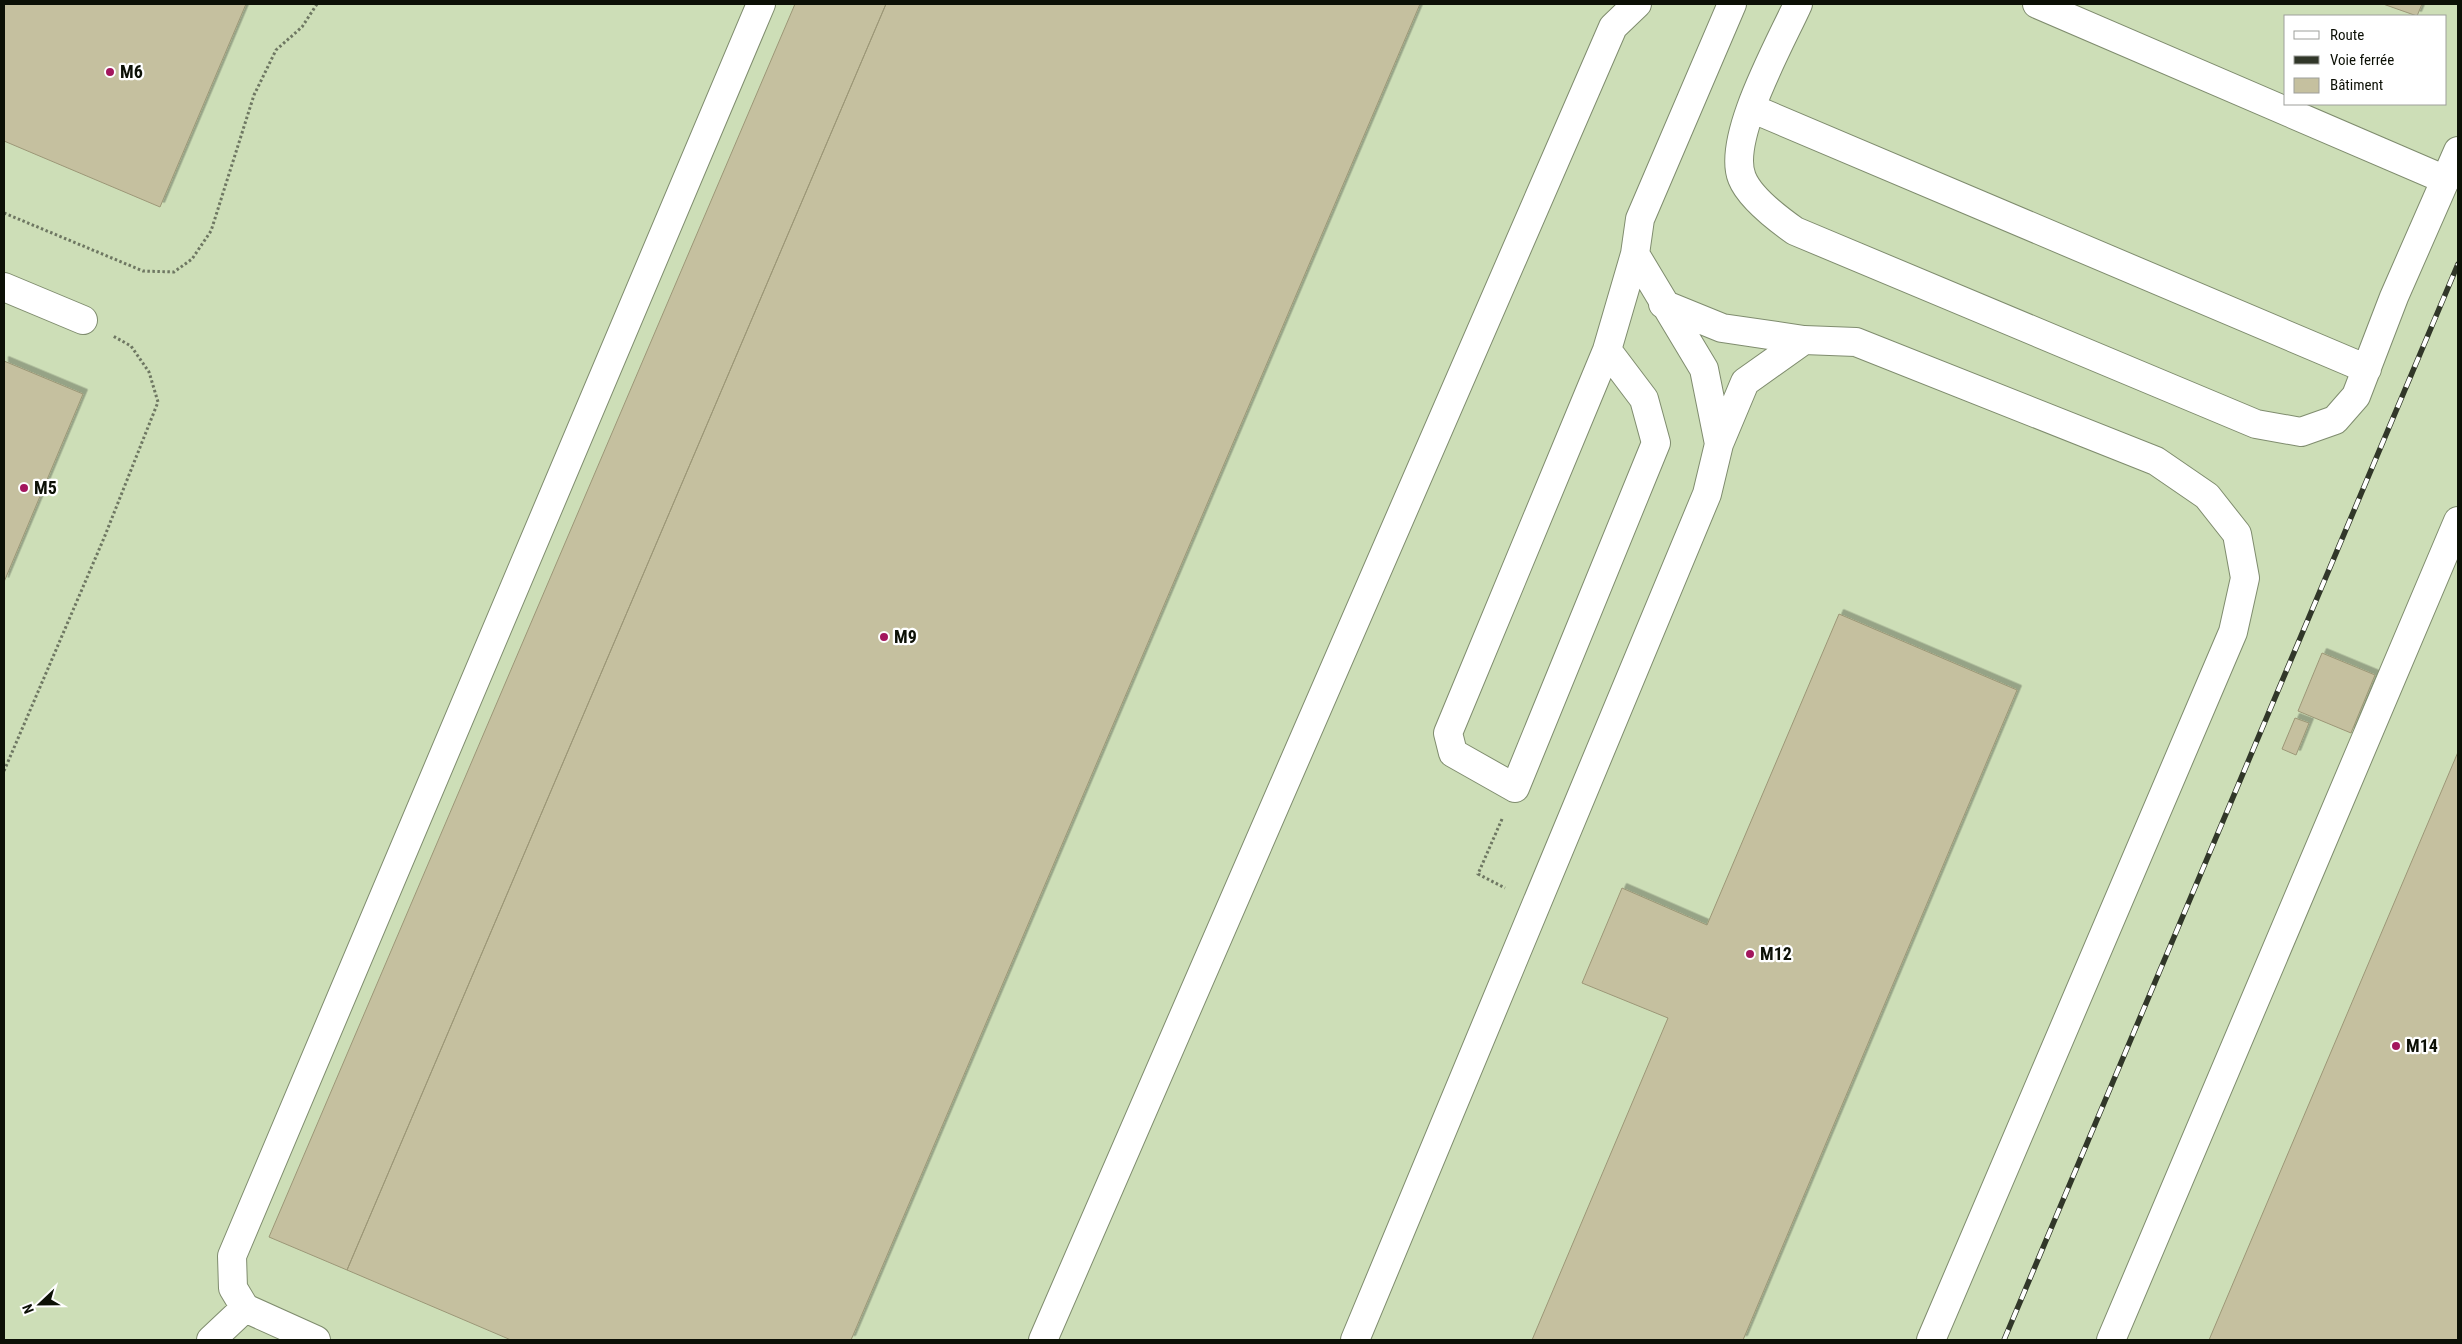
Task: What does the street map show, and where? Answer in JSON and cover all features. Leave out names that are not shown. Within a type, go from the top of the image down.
[{"type":"lane","points":[[316,1340],[245,1308],[233,1288],[232,1256],[761,4]]},
{"type":"lane","points":[[1043,1340],[1613,27],[1636,4]]},
{"type":"lane","points":[[1607,350],[1644,399],[1656,443],[1516,788],[1453,753],[1448,733],[1607,350],[1635,254],[1640,219],[1732,4]]},
{"type":"lane","points":[[1798,4],[1751,108],[1739,147],[1742,178],[1765,209],[1795,231],[2256,424],[2301,432],[2335,420],[2356,396],[2394,297],[2458,151]]},
{"type":"lane","points":[[2038,4],[2446,180]]},
{"type":"lane","points":[[1751,108],[2367,369]]},
{"type":"lane","points":[[1635,254],[1663,304],[1704,369],[1719,444]]},
{"type":"lane","points":[[4,287],[83,320]]},
{"type":"lane","points":[[1663,304],[1722,328],[1804,340],[1856,342],[2156,461],[2207,496],[2237,534],[2245,578],[2233,632],[1931,1340]]},
{"type":"lane","points":[[1355,1340],[1707,494],[1719,444],[1745,382],[1804,340]]},
{"type":"lane","points":[[2111,1340],[2458,521]]},
{"type":"lane","points":[[211,1340],[245,1308]]},
{"type":"path","points":[[4,213],[143,271],[174,272],[192,259],[211,231],[254,95],[276,50],[302,27],[316,4]]},
{"type":"path","points":[[4,771],[104,538],[158,402],[149,372],[131,346],[83,320]]},
{"type":"path","points":[[1516,788],[1478,874],[1536,904]]},
{"type":"shaded area","points":[[4,4],[2458,4],[2458,1340],[4,1340]]},
{"type":"building","name":"M6","points":[[4,4],[246,4],[160,207],[4,141]]},
{"type":"building","points":[[795,4],[886,4],[347,1270],[269,1237]]},
{"type":"building","name":"M9","points":[[886,4],[1420,4],[851,1340],[511,1340],[347,1270]]},
{"type":"building","points":[[2383,4],[2422,4],[2417,15]]},
{"type":"building","name":"M5","points":[[4,361],[83,394],[4,582]]},
{"type":"building","name":"M12","points":[[1839,614],[2017,690],[1743,1340],[1532,1340],[1668,1018],[1582,983],[1622,888],[1707,925]]},
{"type":"building","points":[[2322,653],[2375,675],[2351,733],[2298,711]]},
{"type":"building","points":[[2295,718],[2309,723],[2296,755],[2282,749]]},
{"type":"building","name":"M14","points":[[2458,752],[2458,1340],[2209,1340]]},
{"type":"railway","points":[[2004,1340],[2458,264]]},
{"type":"place","name":"M6","points":[[110,72]]},
{"type":"place","name":"M5","points":[[24,488]]},
{"type":"place","name":"M9","points":[[884,637]]},
{"type":"place","name":"M12","points":[[1750,954]]},
{"type":"place","name":"M14","points":[[2396,1046]]}]
